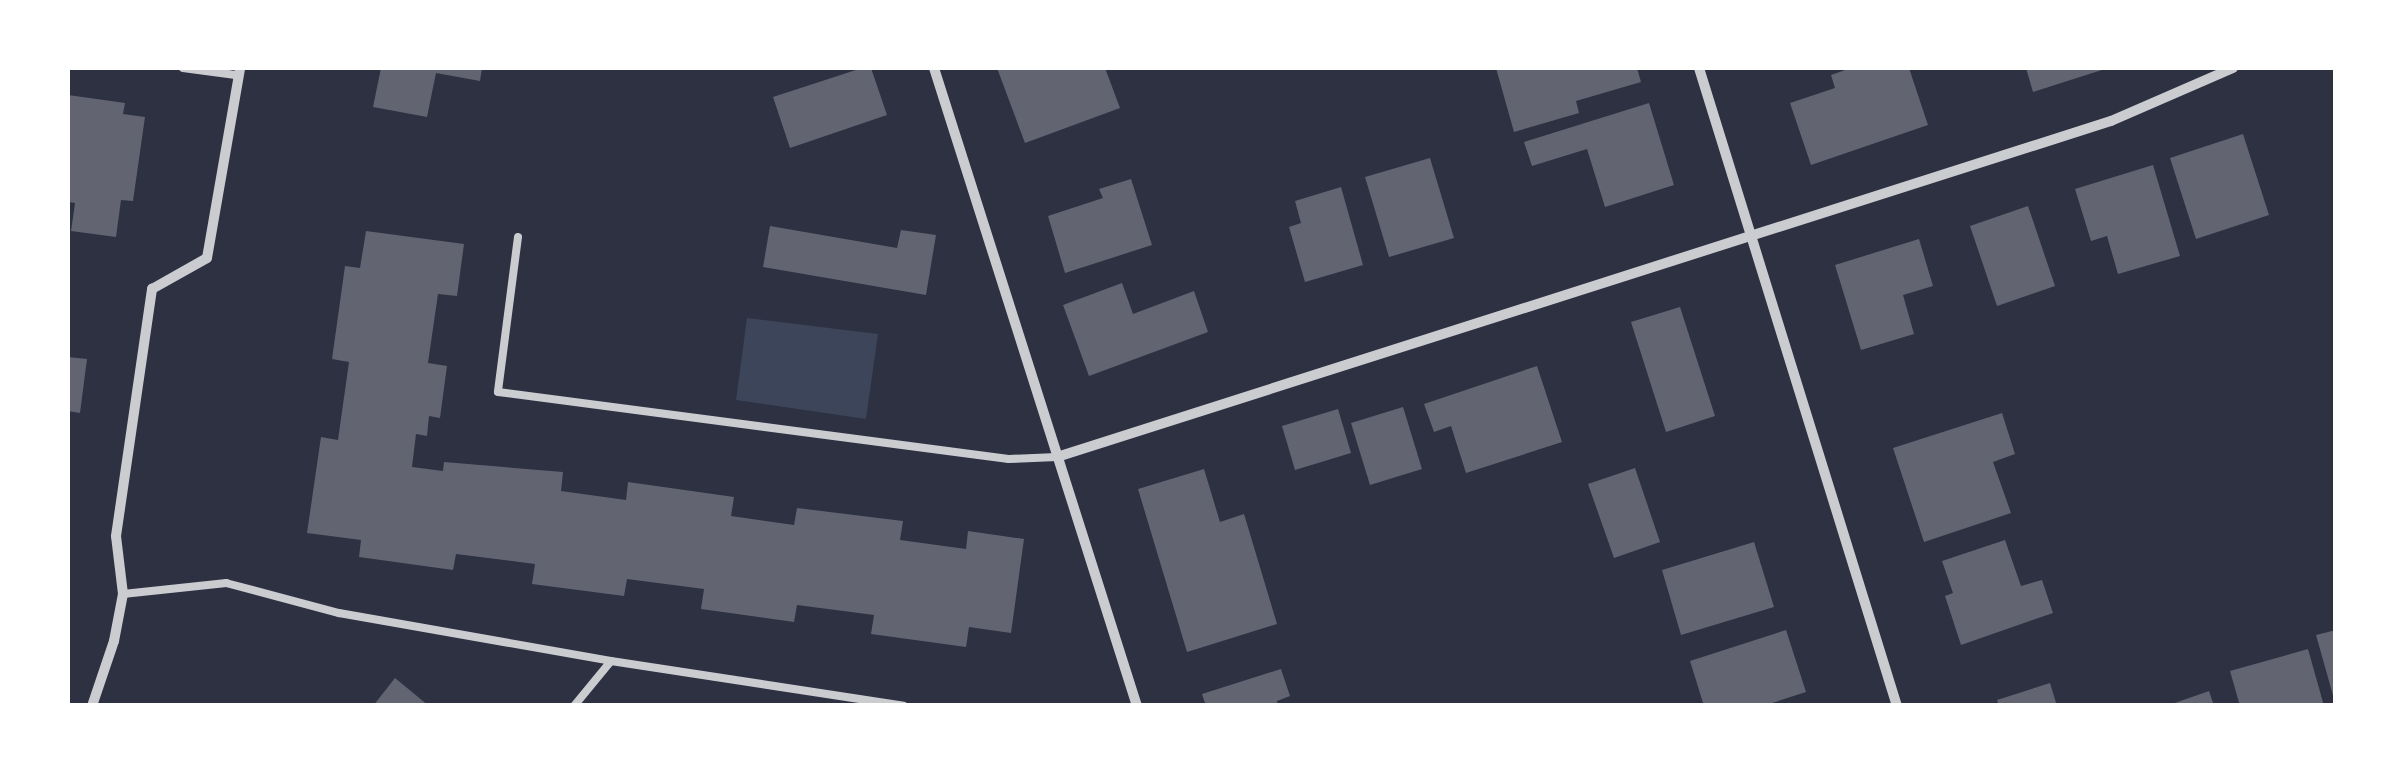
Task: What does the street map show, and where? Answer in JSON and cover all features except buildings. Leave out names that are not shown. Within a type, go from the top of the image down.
[{"type":"street","points":[[934,68],[1136,706]]},
{"type":"street","points":[[1699,68],[1897,706]]},
{"type":"street","points":[[1057,457],[2111,121],[2232,68]]},
{"type":"street","points":[[92,706],[114,642],[123,594],[116,536],[152,289],[208,258],[238,71]]},
{"type":"lane","points":[[184,68],[238,71]]},
{"type":"lane","points":[[518,236],[498,392],[1009,458],[1057,457]]},
{"type":"lane","points":[[123,594],[226,584],[339,613],[611,661],[904,706]]},
{"type":"lane","points":[[574,706],[611,661]]},
{"type":"shaded area","points":[[747,318],[878,334],[866,419],[736,400]]}]
